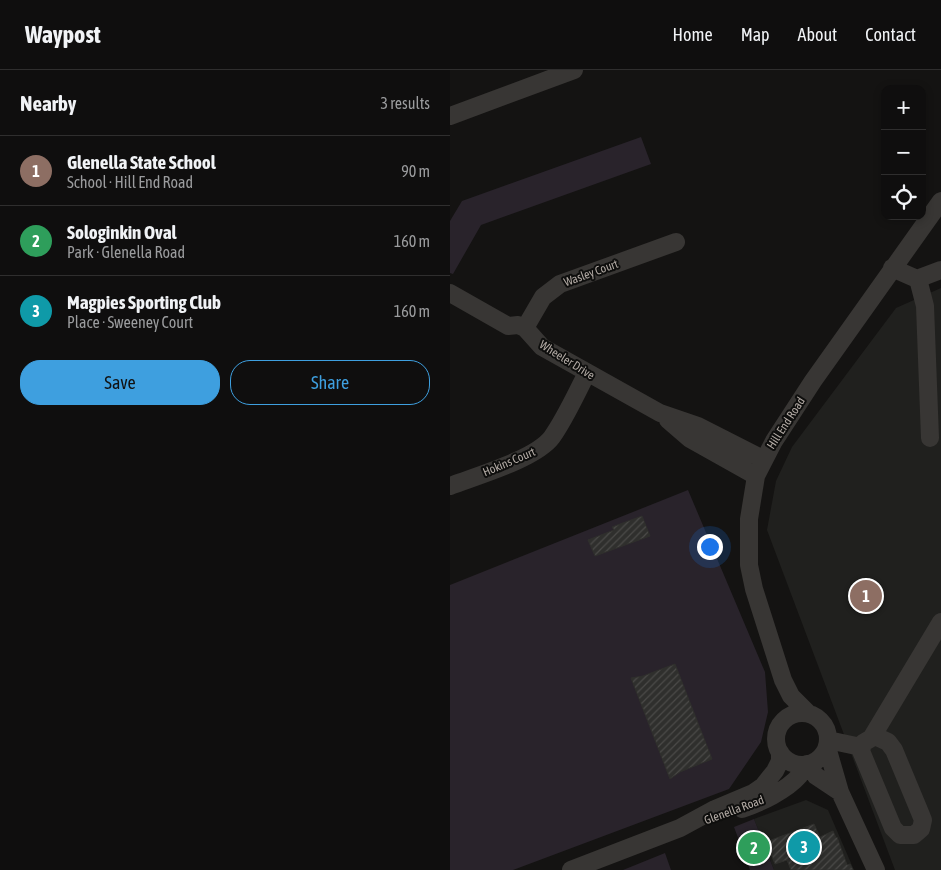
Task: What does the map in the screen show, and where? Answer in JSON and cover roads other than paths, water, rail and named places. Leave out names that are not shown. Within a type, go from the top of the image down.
[{"type":"street","points":[[450,116],[574,70]]},
{"type":"street","name":"Hill End Road","points":[[808,714],[791,696],[783,680],[754,589],[749,565],[748,519],[756,476],[774,440],[941,200]]},
{"type":"street","name":"Wasley Court","points":[[525,328],[543,297],[560,284],[676,242]]},
{"type":"street","points":[[892,268],[918,279],[941,270]]},
{"type":"street","points":[[918,279],[926,306],[930,438]]},
{"type":"street","points":[[450,293],[508,326],[518,325],[525,328]]},
{"type":"street","name":"Wheeler Drive","points":[[525,328],[542,347],[587,373],[660,413],[698,426],[764,459]]},
{"type":"street","name":"Hokins Court","points":[[450,486],[530,455],[543,447],[552,437],[587,373]]},
{"type":"street","name":"Wheeler Drive","points":[[660,413],[690,439],[756,476]]},
{"type":"street","points":[[827,744],[866,742],[878,736],[888,742],[897,754],[923,820],[921,829],[914,836],[900,835],[892,828],[866,742],[941,622]]},
{"type":"street","name":"Hill End Road","points":[[780,726],[783,680]]},
{"type":"street","points":[[827,744],[819,759],[806,764],[794,763],[786,759],[780,752],[777,744],[777,735],[780,726],[792,715],[808,714],[822,722],[826,729],[827,744],[840,792],[876,870]]},
{"type":"street","name":"Glenella Road","points":[[571,870],[680,828],[715,809],[753,793],[763,786],[775,771],[780,761],[780,752]]},
{"type":"street","points":[[806,764],[816,776],[840,792]]},
{"type":"street","name":"Glenella Road","points":[[680,828],[718,819],[759,803],[778,792],[800,775],[806,764]]},
{"type":"place","name":"Glenella State School","points":[[866,596]]},
{"type":"place","name":"Magpies Sporting Club","points":[[804,847]]},
{"type":"place","name":"Sologinkin Oval","points":[[754,848]]}]
